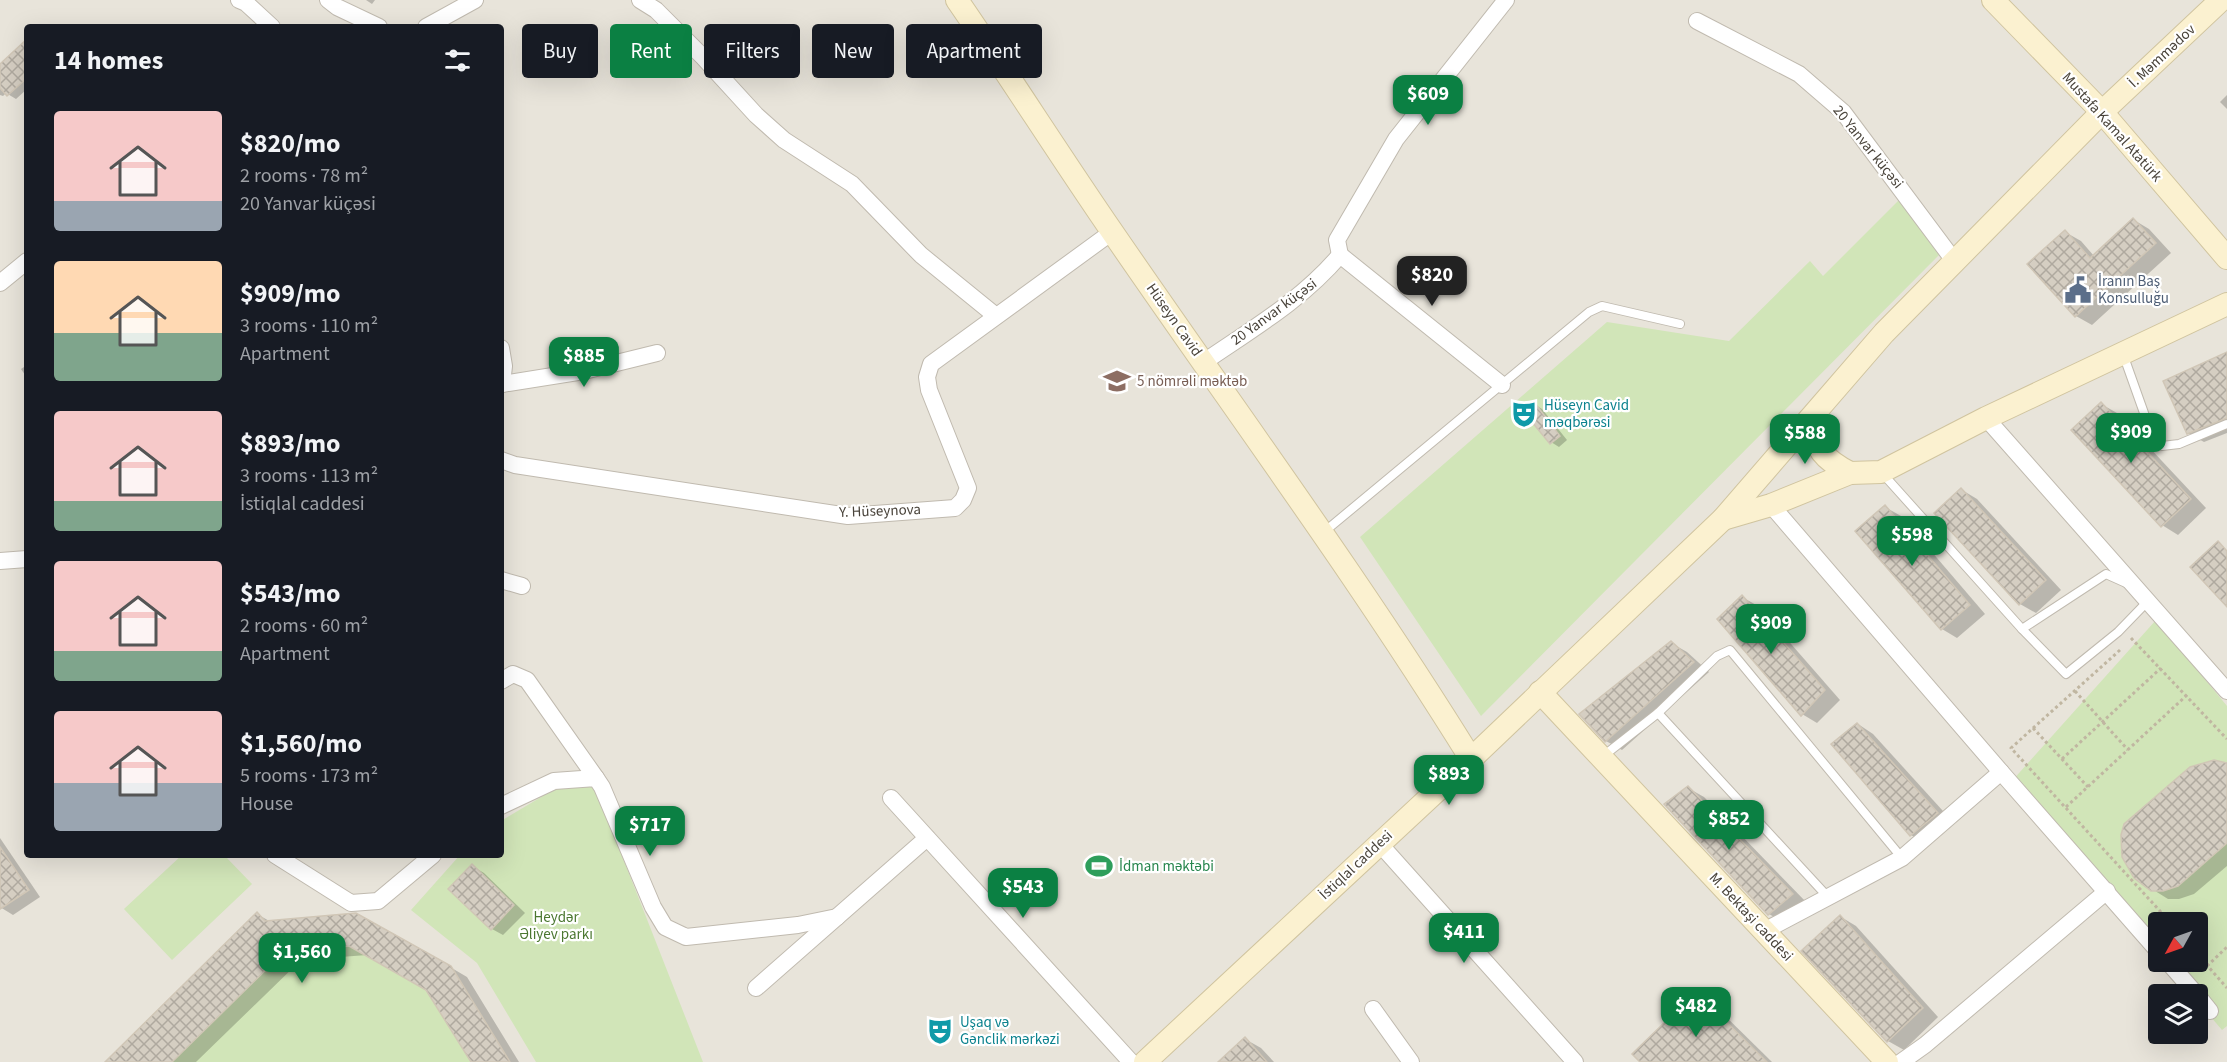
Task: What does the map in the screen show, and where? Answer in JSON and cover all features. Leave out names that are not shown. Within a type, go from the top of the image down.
[{"type":"main road","name":"Hüseyn Cavid","points":[[957,0],[1112,232],[1323,532],[1416,669],[1471,759]]},
{"type":"main road","name":"Mustafa Kamal Atatürk","points":[[1993,0],[2102,112],[2227,258]]},
{"type":"main road","name":"İ. Məmmədov","points":[[1955,262],[2102,112],[2221,0]]},
{"type":"main road","name":"İstiqlal caddesi","points":[[1145,1062],[1471,759],[1723,519],[1884,333],[1955,262]]},
{"type":"main road","points":[[1723,519],[1771,505],[1850,473],[1881,472],[1986,418],[2227,304]]},
{"type":"main road","points":[[1809,420],[1813,438],[1820,452],[1832,464],[1850,473]]},
{"type":"main road","name":"M. Bektaşi caddesi","points":[[1540,692],[1887,1062]]},
{"type":"street","points":[[239,0],[246,3],[269,24]]},
{"type":"street","points":[[328,0],[373,24]]},
{"type":"street","points":[[431,24],[475,0]]},
{"type":"street","points":[[640,0],[656,10],[704,57],[756,115],[784,140],[852,184],[921,255],[996,316]]},
{"type":"street","points":[[1502,385],[1340,255],[1337,240],[1396,139],[1506,0]]},
{"type":"street","name":"20 Yanvar küçəsi","points":[[1697,21],[1799,74],[1843,111],[1955,262]]},
{"type":"street","name":"Y. Hüseynova","points":[[504,461],[515,465],[848,516],[955,508],[963,500],[968,488],[929,390],[927,377],[932,364],[1112,232]]},
{"type":"street","name":"20 Yanvar küçəsi","points":[[1204,362],[1288,305],[1321,278],[1340,255]]},
{"type":"street","points":[[0,283],[24,263]]},
{"type":"street","points":[[504,385],[584,371],[657,353]]},
{"type":"street","points":[[1986,418],[2227,691]]},
{"type":"street","points":[[1771,505],[2148,939]]},
{"type":"street","points":[[0,561],[24,559]]},
{"type":"street","points":[[504,581],[522,586]]},
{"type":"street","points":[[504,679],[513,674],[527,680],[602,787],[653,907],[665,927],[686,938],[798,925],[837,917]]},
{"type":"street","points":[[1764,931],[1902,858],[2001,772]]},
{"type":"street","points":[[504,805],[554,781],[596,778]]},
{"type":"street","points":[[891,798],[1131,1062]]},
{"type":"street","points":[[756,988],[927,838]]},
{"type":"street","points":[[1378,843],[1575,1062]]},
{"type":"street","points":[[280,858],[351,903],[378,901],[429,858]]},
{"type":"street","points":[[1901,1062],[1925,1045],[2108,891]]},
{"type":"street","points":[[2177,972],[2187,984]]},
{"type":"street","points":[[1372,1009],[1411,1062]]},
{"type":"lane","points":[[1323,532],[1589,312],[1602,306],[1680,324]]},
{"type":"lane","points":[[2123,354],[2149,427],[2162,446],[2179,444],[2227,424]]},
{"type":"lane","points":[[1881,472],[2022,629],[2067,674],[2118,632],[2148,601]]},
{"type":"lane","points":[[2022,629],[2106,574],[2132,586]]},
{"type":"lane","points":[[1602,758],[1658,712],[1717,656],[1730,650],[1902,858]]},
{"type":"lane","points":[[1658,712],[1827,896]]},
{"type":"path","points":[[2118,632],[2133,638],[2227,739]]},
{"type":"path","points":[[2133,638],[2011,748],[2161,912]]},
{"type":"path","points":[[2062,759],[2161,668]]},
{"type":"path","points":[[2074,691],[2128,750]]},
{"type":"path","points":[[2066,807],[2187,695]]},
{"type":"path","points":[[2033,728],[2088,787]]},
{"type":"path","points":[[2208,964],[2227,947]]},
{"type":"path","points":[[2208,968],[2227,988]]},
{"type":"shaded area","points":[[0,0],[2227,0],[2227,1062],[0,1062]]},
{"type":"green space","points":[[1901,198],[1940,254],[1481,716],[1360,537],[1607,322],[1729,341],[1810,261],[1823,276]]},
{"type":"green space","points":[[2156,620],[2227,706],[2227,1026],[2222,1030],[2208,1014],[2208,984],[2183,984],[2173,972],[2208,972],[2208,912],[2148,912],[2148,943],[2011,782]]},
{"type":"green space","name":"Heydər Əliyev parkı","points":[[588,769],[703,1062],[536,1062],[477,963],[411,910],[457,858],[504,858],[504,819]]},
{"type":"green space","points":[[179,858],[227,858],[252,884],[172,960],[124,909]]},
{"type":"green space","points":[[257,912],[265,921],[356,913],[451,966],[510,1062],[105,1062]]},
{"type":"building","points":[[24,42],[24,81],[7,96],[0,88],[0,64]]},
{"type":"building","name":"İranın Baş Konsulluğu","points":[[2133,218],[2156,243],[2075,317],[2027,264],[2065,230],[2090,258]]},
{"type":"building","points":[[2227,352],[2227,418],[2187,434],[2163,381]]},
{"type":"building","points":[[1534,402],[1560,436],[1550,444],[1523,411]]},
{"type":"building","points":[[2101,402],[2191,499],[2161,527],[2071,430]]},
{"type":"building","points":[[1961,488],[2046,580],[2019,605],[1934,513]]},
{"type":"building","points":[[1885,505],[1970,605],[1941,630],[1855,531]]},
{"type":"building","points":[[2218,541],[2227,551],[2227,607],[2190,567]]},
{"type":"building","points":[[1742,595],[1825,690],[1801,716],[1717,619]]},
{"type":"building","points":[[1671,641],[1694,662],[1605,742],[1579,714]]},
{"type":"building","points":[[1857,723],[1938,813],[1910,836],[1831,744]]},
{"type":"building","points":[[2214,760],[2227,763],[2227,843],[2178,886],[2163,891],[2151,891],[2134,878],[2122,857],[2121,835],[2124,824],[2190,767]]},
{"type":"building","points":[[1688,786],[1793,894],[1768,915],[1664,804]]},
{"type":"building","points":[[0,847],[29,890],[0,909]]},
{"type":"building","points":[[472,864],[514,905],[491,930],[448,889]]},
{"type":"building","points":[[257,912],[265,921],[356,913],[451,966],[510,1062],[471,1062],[426,990],[349,946],[284,952],[172,1062],[105,1062]]},
{"type":"building","points":[[1840,915],[1923,1008],[1887,1042],[1801,951]]},
{"type":"building","points":[[1696,992],[1767,1062],[1640,1062],[1632,1054]]},
{"type":"building","points":[[1245,1037],[1267,1062],[1218,1062]]},
{"type":"place","name":"İranın Baş Konsulluğu","points":[[2078,290]]},
{"type":"place","name":"5 nömrəli məktəb","points":[[1117,381]]},
{"type":"place","name":"Hüseyn Cavid məqbərəsi","points":[[1524,414]]},
{"type":"place","name":"İdman məktəbi","points":[[1099,866]]},
{"type":"place","name":"Uşaq və Gənclik mərkəzi","points":[[940,1031]]}]
